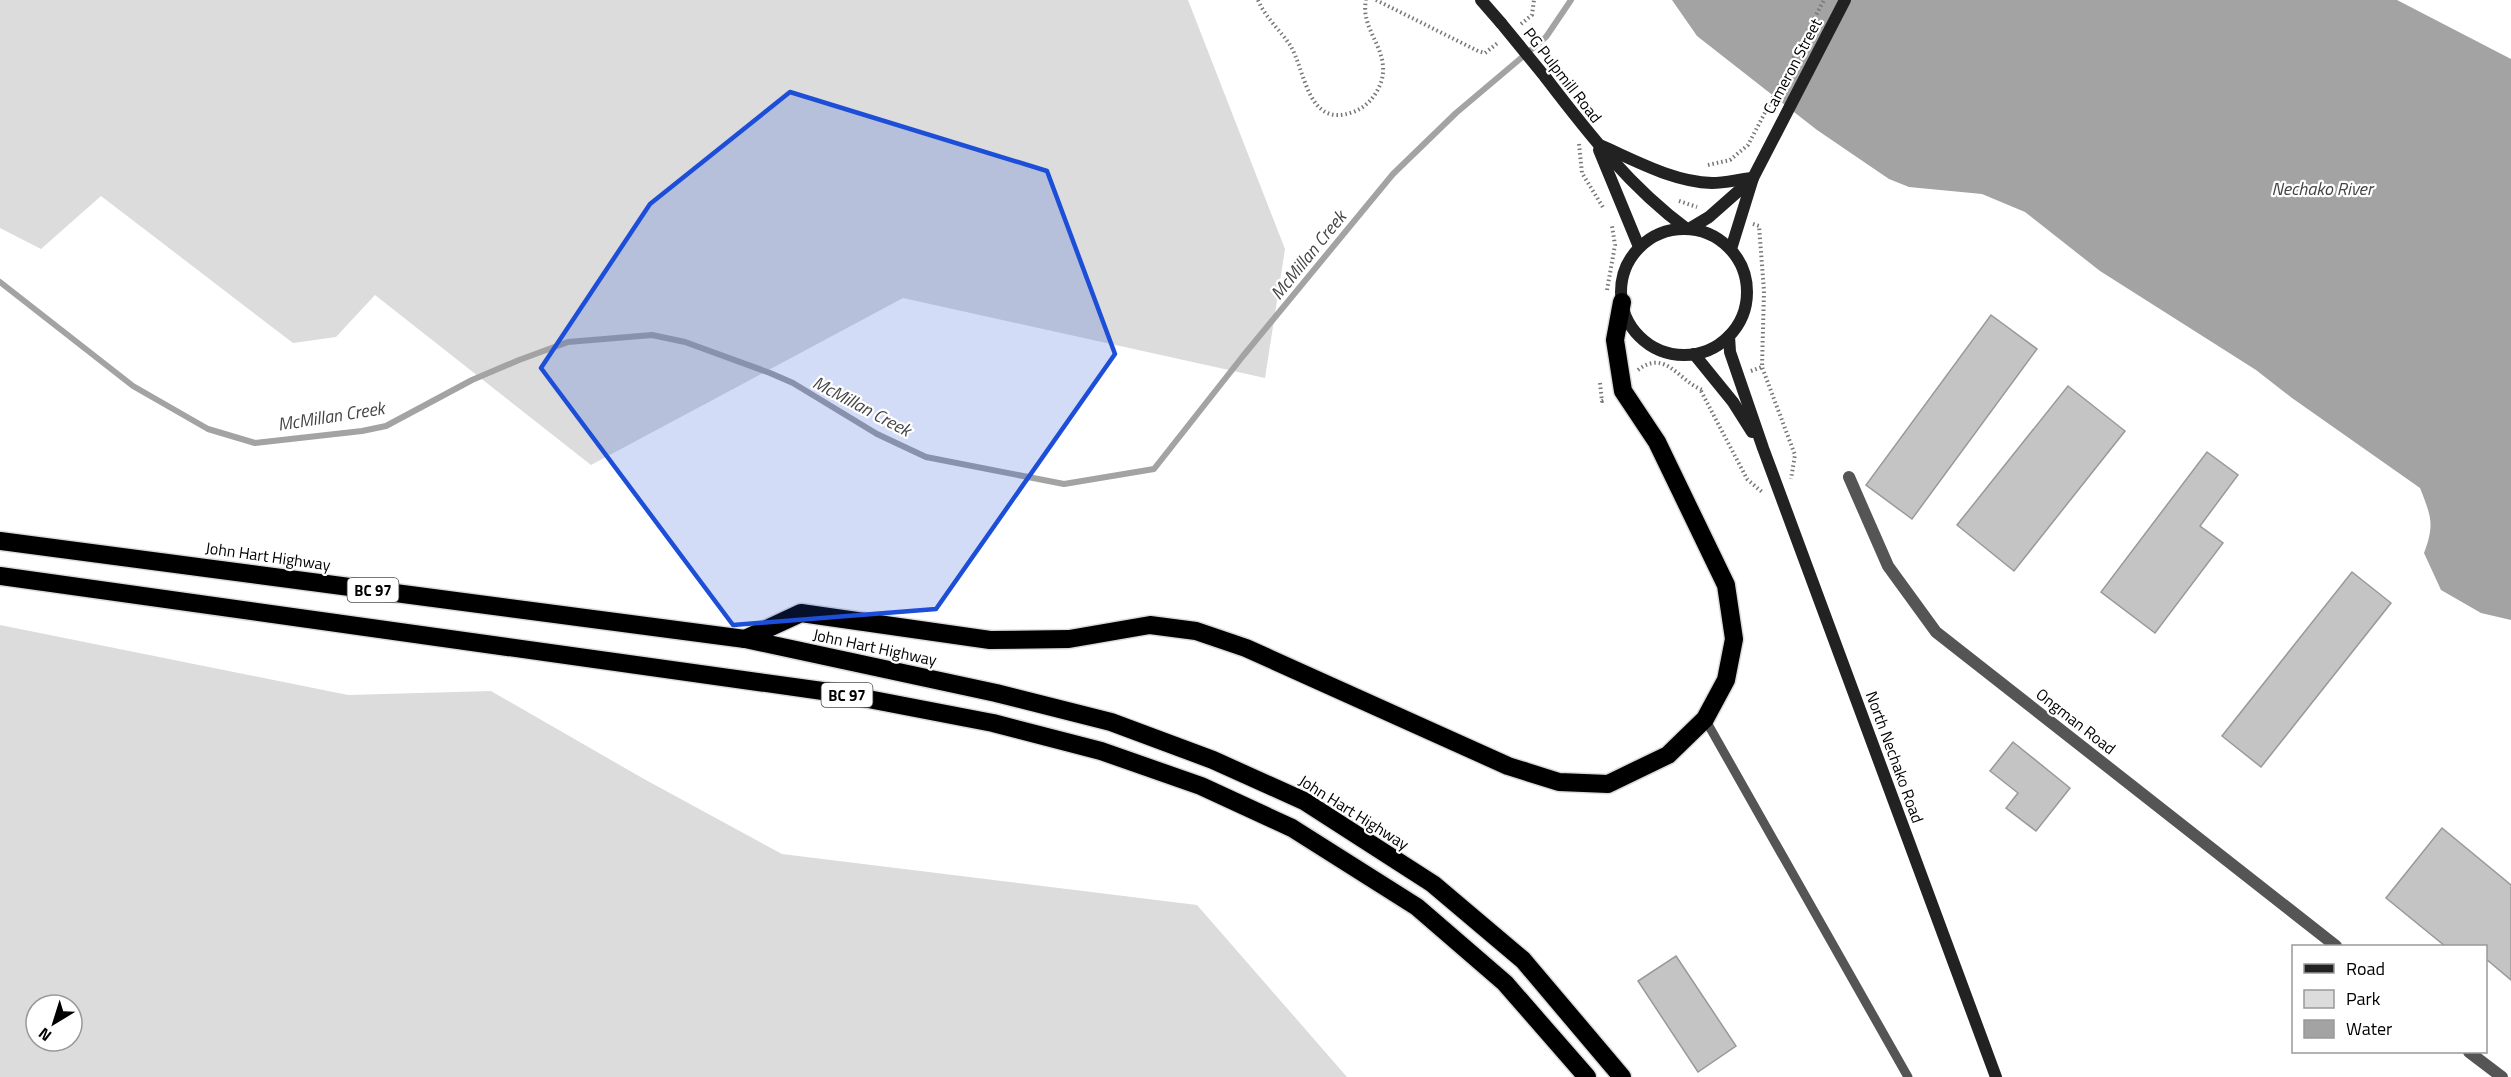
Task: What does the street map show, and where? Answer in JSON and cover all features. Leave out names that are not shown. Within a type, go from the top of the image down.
[{"type":"highway","points":[[745,639],[801,613],[990,640],[1069,639],[1150,626],[1196,631],[1246,648],[1508,766],[1559,782],[1608,784],[1668,755],[1705,719],[1726,680],[1734,639],[1726,585],[1657,442],[1623,391],[1615,340],[1614,298]]},
{"type":"highway","name":"John Hart Highway","points":[[0,541],[745,639],[996,693],[1111,722],[1213,760],[1304,801],[1433,884],[1522,960],[1622,1077]]},
{"type":"highway","name":"BC 97","points":[[0,576],[837,693],[993,723],[1101,751],[1201,786],[1292,828],[1417,907],[1505,983],[1587,1077]]},
{"type":"main road","name":"PG Pulpmill Road","points":[[1481,0],[1546,78],[1596,144]]},
{"type":"main road","name":"Cameron Street","points":[[1753,178],[1845,0]]},
{"type":"main road","points":[[1596,144],[1660,171],[1691,179],[1711,183],[1753,178]]},
{"type":"main road","points":[[1596,144],[1662,210],[1688,229]]},
{"type":"main road","points":[[1596,144],[1639,247]]},
{"type":"main road","points":[[1688,229],[1709,217],[1753,178]]},
{"type":"main road","points":[[1731,249],[1753,178]]},
{"type":"main road","points":[[1688,229],[1706,232],[1731,249],[1746,278],[1747,299],[1741,319],[1729,336],[1713,348],[1694,354],[1676,354],[1657,348],[1640,337],[1614,298],[1628,263],[1639,247],[1655,236],[1672,230],[1688,229]]},
{"type":"main road","name":"North Nechako Road","points":[[1729,336],[1738,376],[1763,448],[1996,1077]]},
{"type":"main road","name":"North Nechako Road","points":[[1694,354],[1763,448]]},
{"type":"street","name":"Ongman Road","points":[[1848,477],[1888,566],[1936,632],[2335,945]]},
{"type":"street","points":[[2470,1053],[2502,1077]]},
{"type":"lane","points":[[1705,719],[1908,1077]]},
{"type":"path","points":[[1258,0],[1289,44],[1307,91],[1315,104],[1329,113],[1345,115],[1358,111],[1374,97],[1385,63],[1368,23],[1366,0]]},
{"type":"path","points":[[1376,0],[1478,51],[1485,53],[1501,40]]},
{"type":"path","points":[[1516,28],[1532,15],[1534,0]]},
{"type":"path","points":[[1703,166],[1730,160],[1741,153],[1751,141],[1824,0]]},
{"type":"path","points":[[1575,116],[1582,173],[1605,211]]},
{"type":"path","points":[[1611,221],[1615,245],[1612,272],[1614,298]]},
{"type":"path","points":[[1600,378],[1602,401],[1635,388],[1634,380],[1638,369],[1650,362],[1662,363],[1701,391],[1747,479],[1787,512]]},
{"type":"path","points":[[1738,376],[1762,367],[1795,455],[1787,512]]},
{"type":"path","points":[[1701,391],[1718,384]]},
{"type":"highlighted area","points":[[790,92],[1047,171],[1115,354],[936,609],[733,625],[541,368],[650,204]]},
{"type":"green space","points":[[0,0],[1188,0],[1285,249],[1265,378],[903,298],[591,465],[375,295],[336,337],[293,343],[101,196],[41,249],[0,228]]},
{"type":"green space","points":[[0,625],[348,695],[491,691],[644,779],[782,854],[1197,905],[1347,1077],[0,1077]]},
{"type":"water","name":"Nechako River","points":[[1672,0],[2397,0],[2511,59],[2511,620],[2481,613],[2441,590],[2424,553],[2430,535],[2430,520],[2420,488],[2256,370],[2100,271],[2025,212],[1982,194],[1909,187],[1889,179],[1817,130],[1697,36]]},
{"type":"building","points":[[1991,315],[2037,349],[1912,519],[1866,485]]},
{"type":"building","points":[[2068,386],[2125,431],[2014,571],[1957,525]]},
{"type":"building","points":[[2207,452],[2238,475],[2200,526],[2223,543],[2155,633],[2101,592]]},
{"type":"building","points":[[2352,572],[2391,603],[2261,767],[2222,736]]},
{"type":"building","points":[[2013,742],[2070,788],[2036,831],[2006,808],[2018,793],[1990,771]]},
{"type":"building","points":[[2442,828],[2511,885],[2511,980],[2487,960],[2487,945],[2444,945],[2386,898]]},
{"type":"building","points":[[1676,956],[1736,1046],[1698,1072],[1638,981]]},
{"type":"waterway","name":"McMillan Creek","points":[[0,282],[133,386],[208,429],[255,443],[362,431],[386,426],[472,380],[568,342],[652,335],[685,342],[793,383],[877,434],[926,457],[1064,484],[1154,469],[1243,356],[1393,174],[1456,113],[1546,37],[1571,0]]}]
